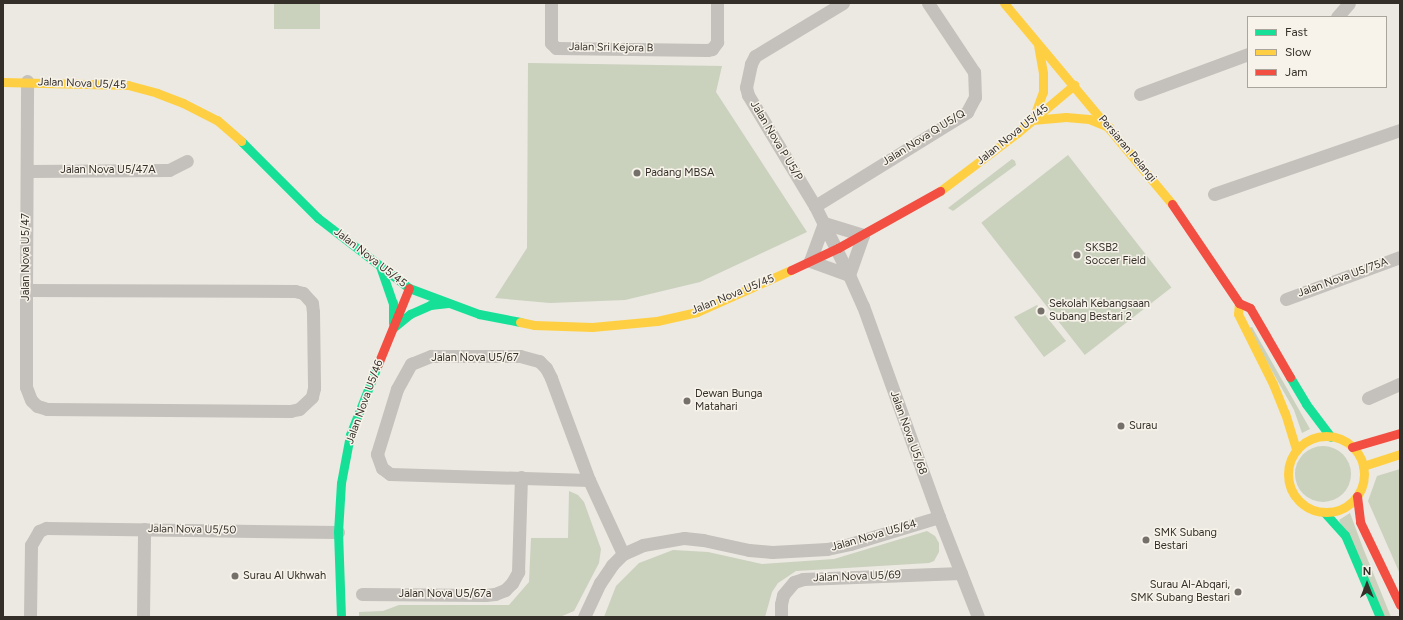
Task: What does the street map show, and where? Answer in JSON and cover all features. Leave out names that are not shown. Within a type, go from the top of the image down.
[{"type":"street","name":"Jalan Sri Kejora B","points":[[551,3],[551,43],[556,48],[712,49],[717,42],[716,3]]},
{"type":"street","name":"Jalan Nova P U5/P","points":[[838,248],[815,206],[748,95],[746,87],[755,56],[843,3]]},
{"type":"street","name":"Jalan Nova Q U5/Q","points":[[815,206],[967,112],[976,97],[974,72],[928,3]]},
{"type":"street","name":"Persiaran Pelangi","points":[[1004,3],[1038,46],[1110,127],[1174,206],[1239,303],[1250,308],[1306,404],[1331,437]]},
{"type":"street","points":[[1339,16],[1349,3]]},
{"type":"street","points":[[1038,46],[1043,73],[1043,92],[1032,120],[1066,117],[1089,119],[1110,127]]},
{"type":"street","points":[[1140,94],[1247,54]]},
{"type":"street","name":"Jalan Nova U5/45","points":[[3,82],[128,85],[183,103],[217,120],[229,129],[318,218],[409,288],[479,314],[534,325],[592,327],[657,321],[697,312],[734,297],[838,248],[937,193],[966,173],[1074,85]]},
{"type":"street","name":"Jalan Nova U5/47","points":[[26,290],[295,291],[303,294],[312,304],[314,388],[312,397],[299,409],[282,411],[47,409],[37,406],[30,400],[26,386],[26,290],[28,82]]},
{"type":"street","points":[[1214,194],[1400,130]]},
{"type":"street","name":"Jalan Nova U5/47A","points":[[27,171],[169,170],[187,161]]},
{"type":"street","points":[[824,223],[863,234],[849,275],[810,261],[824,223]]},
{"type":"street","name":"Jalan Nova U5/68","points":[[838,248],[863,306],[938,517],[978,617]]},
{"type":"street","name":"Jalan Nova U5/75A","points":[[1286,299],[1400,257]]},
{"type":"street","points":[[380,266],[393,304],[394,327]]},
{"type":"street","name":"Jalan Nova U5/46","points":[[341,617],[338,532],[341,484],[350,435],[409,288]]},
{"type":"street","points":[[394,327],[410,314],[430,305],[449,303]]},
{"type":"street","name":"Persiaran Pelangi","points":[[1239,303],[1238,314],[1273,384],[1285,413],[1296,450]]},
{"type":"street","name":"Jalan Nova U5/67","points":[[589,480],[390,474],[382,468],[377,454],[397,389],[411,364],[431,356],[520,356],[539,361],[546,368],[551,378],[589,480],[623,554]]},
{"type":"street","points":[[1368,398],[1400,384]]},
{"type":"street","points":[[1352,447],[1400,433]]},
{"type":"street","points":[[1331,437],[1339,439],[1352,447],[1359,456],[1363,466],[1364,476],[1357,496],[1348,505],[1336,510],[1324,512],[1312,510],[1302,504],[1294,495],[1289,484],[1288,472],[1290,461],[1296,450],[1308,441],[1316,438],[1331,437]]},
{"type":"street","points":[[1363,466],[1400,454]]},
{"type":"street","name":"Jalan Nova U5/67a","points":[[362,594],[485,595],[495,594],[505,590],[512,583],[518,572],[521,477]]},
{"type":"street","points":[[1357,496],[1360,522],[1400,605]]},
{"type":"street","points":[[1324,512],[1346,535],[1380,617]]},
{"type":"street","name":"Jalan Nova U5/64","points":[[584,617],[600,583],[612,565],[623,554],[643,545],[677,538],[703,540],[749,550],[772,552],[827,549],[850,544],[938,517]]},
{"type":"street","name":"Jalan Nova U5/50","points":[[30,617],[31,545],[39,531],[46,528],[338,532]]},
{"type":"street","points":[[143,617],[144,529]]},
{"type":"street","name":"Jalan Nova U5/69","points":[[781,617],[780,604],[783,595],[794,582],[803,579],[961,573]]},
{"type":"green space","points":[[274,3],[320,3],[320,29],[274,29]]},
{"type":"green space","points":[[528,63],[722,66],[716,92],[807,232],[700,282],[625,300],[550,303],[495,298],[527,248]]},
{"type":"green space","name":"SKSB2 Soccer Field","points":[[1068,155],[1171,287],[1085,355],[981,223]]},
{"type":"green space","points":[[1012,159],[1015,161],[1016,165],[953,211],[948,208]]},
{"type":"green space","points":[[1037,305],[1066,341],[1044,357],[1014,317]]},
{"type":"green space","points":[[1252,327],[1310,429],[1302,433],[1294,410],[1248,328]]},
{"type":"green space","points":[[1323,446],[1334,448],[1343,454],[1349,463],[1351,474],[1349,485],[1343,494],[1334,500],[1323,502],[1312,500],[1303,494],[1297,485],[1295,474],[1297,463],[1303,454],[1312,448]]},
{"type":"green space","points":[[1400,469],[1400,574],[1368,501],[1377,476]]},
{"type":"green space","points":[[569,491],[578,495],[584,502],[601,549],[599,563],[574,611],[560,617],[359,617],[359,612],[383,611],[399,605],[509,605],[529,582],[531,538],[568,538]]},
{"type":"green space","points":[[1350,513],[1391,617],[1385,617],[1339,520]]},
{"type":"green space","points":[[927,531],[935,536],[939,543],[939,552],[934,561],[929,563],[796,571],[778,583],[772,592],[765,617],[604,617],[616,586],[639,563],[673,550],[708,552],[762,564],[834,559]]},
{"type":"traffic: fast","points":[[241,141],[318,218],[409,288],[479,314],[520,322]]},
{"type":"traffic: fast","points":[[380,266],[393,303],[393,323]]},
{"type":"traffic: fast","points":[[394,327],[410,314],[430,305],[448,303]]},
{"type":"traffic: fast","points":[[341,617],[338,532],[341,483],[350,435],[378,364]]},
{"type":"traffic: fast","points":[[1290,377],[1306,404],[1331,437]]},
{"type":"traffic: fast","points":[[1324,512],[1345,535],[1380,617]]},
{"type":"traffic: slow","points":[[1004,3],[1172,204]]},
{"type":"traffic: slow","points":[[1033,119],[1043,92],[1043,73],[1038,46]]},
{"type":"traffic: slow","points":[[3,82],[128,85],[157,93],[183,103],[217,120],[241,141]]},
{"type":"traffic: slow","points":[[940,191],[1017,133],[1074,85]]},
{"type":"traffic: slow","points":[[1032,120],[1066,117],[1089,119],[1109,127]]},
{"type":"traffic: slow","points":[[520,322],[534,325],[592,327],[657,321],[697,312],[791,270]]},
{"type":"traffic: slow","points":[[1239,303],[1238,314],[1273,384],[1285,413],[1296,450]]},
{"type":"traffic: slow","points":[[1326,436],[1340,439],[1353,447],[1361,460],[1364,474],[1361,488],[1353,501],[1340,509],[1326,512],[1312,509],[1299,501],[1291,488],[1288,474],[1291,460],[1299,447],[1312,439],[1326,436]]},
{"type":"traffic: slow","points":[[1363,466],[1400,454]]},
{"type":"traffic: jam","points":[[791,270],[838,248],[940,191]]},
{"type":"traffic: jam","points":[[1172,204],[1239,303],[1250,308],[1290,377]]},
{"type":"traffic: jam","points":[[378,364],[409,288]]},
{"type":"traffic: jam","points":[[1352,447],[1400,433]]},
{"type":"traffic: jam","points":[[1357,496],[1360,522],[1400,605]]},
{"type":"place","name":"Padang MBSA","points":[[637,173]]},
{"type":"place","name":"SKSB2 Soccer Field","points":[[1077,255]]},
{"type":"place","name":"Sekolah Kebangsaan Subang Bestari 2","points":[[1041,311]]},
{"type":"place","name":"Dewan Bunga Matahari","points":[[687,401]]},
{"type":"place","name":"Surau","points":[[1121,426]]},
{"type":"place","name":"SMK Subang Bestari","points":[[1146,540]]},
{"type":"place","name":"Surau Al Ukhwah","points":[[235,576]]},
{"type":"place","name":"Surau Al-Abqari, SMK Subang Bestari","points":[[1238,592]]}]
